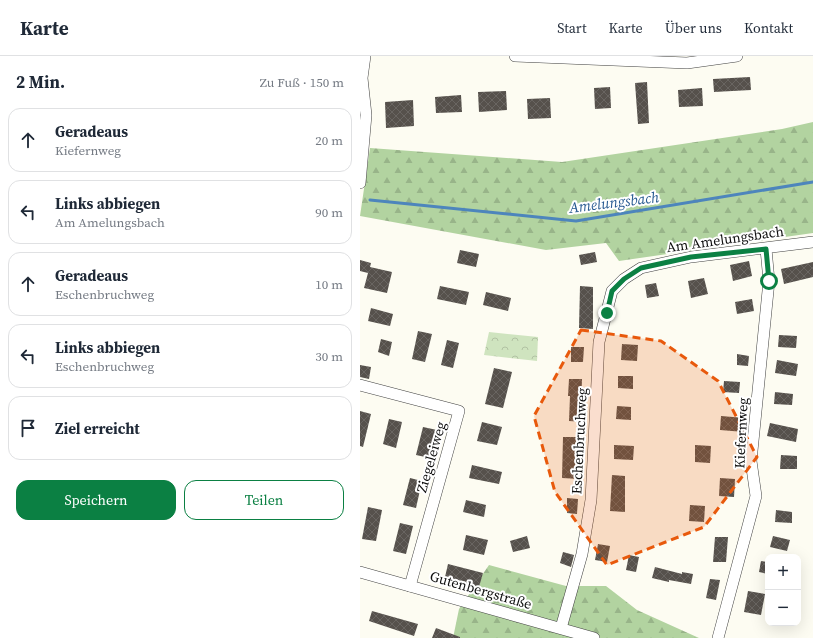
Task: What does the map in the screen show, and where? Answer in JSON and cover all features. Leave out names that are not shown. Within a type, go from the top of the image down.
[{"type":"street","points":[[360,183],[366,115],[362,78],[365,56]]},
{"type":"street","points":[[515,56],[687,63],[737,56]]},
{"type":"street","name":"Am Amelungsbach","points":[[641,268],[691,257],[766,249],[813,242]]},
{"type":"street","name":"Kiefernweg","points":[[718,638],[756,496],[751,461],[769,281],[766,249]]},
{"type":"street","name":"Eschenbruchweg","points":[[561,628],[582,554],[591,500],[599,342],[612,291],[624,279],[641,268]]},
{"type":"street","name":"Ziegeleiweg","points":[[360,385],[459,411],[410,586]]},
{"type":"street","name":"Gutenbergstraße","points":[[360,572],[594,638]]},
{"type":"highlighted area","points":[[581,330],[661,341],[718,381],[757,457],[704,527],[607,565],[555,492],[534,416]]},
{"type":"green space","points":[[813,122],[813,233],[619,261],[606,243],[546,250],[360,216],[370,148],[562,162],[782,129]]},
{"type":"green space","points":[[489,332],[538,337],[537,361],[484,355]]},
{"type":"green space","points":[[489,565],[566,586],[606,586],[637,610],[699,638],[453,638],[459,609]]},
{"type":"building","points":[[750,77],[751,90],[714,92],[713,79]]},
{"type":"building","points":[[647,82],[649,123],[638,124],[635,83]]},
{"type":"building","points":[[610,87],[611,108],[595,109],[594,88]]},
{"type":"building","points":[[702,88],[703,106],[679,107],[678,90]]},
{"type":"building","points":[[506,91],[507,110],[479,112],[478,92]]},
{"type":"building","points":[[461,95],[462,112],[436,113],[435,97]]},
{"type":"building","points":[[550,98],[551,118],[528,119],[527,99]]},
{"type":"building","points":[[413,100],[414,126],[386,128],[385,102]]},
{"type":"building","points":[[460,250],[479,254],[476,267],[457,263]]},
{"type":"building","points":[[595,252],[597,262],[581,265],[579,255]]},
{"type":"building","points":[[360,260],[371,263],[370,267],[392,272],[387,293],[364,288],[368,273],[360,271]]},
{"type":"building","points":[[749,261],[752,276],[733,281],[730,265]]},
{"type":"building","points":[[813,262],[813,277],[784,284],[781,269]]},
{"type":"building","points":[[704,278],[708,294],[691,298],[688,281]]},
{"type":"building","points":[[656,283],[659,296],[647,298],[645,285]]},
{"type":"building","points":[[440,286],[469,292],[466,305],[437,299]]},
{"type":"building","points":[[580,286],[593,287],[593,329],[579,328]]},
{"type":"building","points":[[486,292],[511,298],[508,311],[483,305]]},
{"type":"building","points":[[752,299],[754,311],[737,314],[735,302]]},
{"type":"building","points":[[371,308],[393,314],[390,326],[368,321]]},
{"type":"building","points":[[418,331],[432,334],[425,362],[412,359]]},
{"type":"building","points":[[779,335],[797,336],[796,348],[778,347]]},
{"type":"building","points":[[381,339],[392,342],[389,356],[378,352]]},
{"type":"building","points":[[447,340],[459,343],[453,368],[441,365]]},
{"type":"building","points":[[622,344],[638,345],[637,361],[621,360]]},
{"type":"building","points":[[571,347],[584,347],[583,362],[571,362]]},
{"type":"building","points":[[737,354],[749,356],[748,366],[737,365]]},
{"type":"building","points":[[777,360],[798,364],[796,376],[775,373]]},
{"type":"building","points":[[360,365],[371,367],[369,379],[360,377]]},
{"type":"building","points":[[494,368],[512,372],[503,408],[485,404]]},
{"type":"building","points":[[618,376],[633,376],[633,389],[618,388]]},
{"type":"building","points":[[569,379],[582,379],[581,407],[585,407],[584,422],[569,421]]},
{"type":"building","points":[[724,381],[740,382],[739,393],[723,392]]},
{"type":"building","points":[[775,392],[793,394],[792,405],[774,404]]},
{"type":"building","points":[[617,406],[631,407],[631,420],[616,419]]},
{"type":"building","points":[[360,411],[371,414],[363,447],[360,446]]},
{"type":"building","points":[[721,416],[745,418],[744,432],[720,430]]},
{"type":"building","points":[[389,419],[402,422],[396,448],[383,444]]},
{"type":"building","points":[[482,422],[502,427],[497,445],[477,441]]},
{"type":"building","points":[[770,423],[798,429],[796,442],[767,436]]},
{"type":"building","points":[[423,427],[437,430],[430,458],[416,455]]},
{"type":"building","points":[[563,437],[577,437],[575,469],[580,469],[579,479],[562,478]]},
{"type":"building","points":[[614,445],[634,446],[633,460],[614,459]]},
{"type":"building","points":[[695,445],[711,446],[710,463],[695,462]]},
{"type":"building","points":[[781,455],[797,456],[797,469],[780,469]]},
{"type":"building","points":[[472,465],[502,472],[499,484],[469,478]]},
{"type":"building","points":[[612,475],[625,476],[625,512],[610,511]]},
{"type":"building","points":[[410,478],[422,481],[416,508],[403,505]]},
{"type":"building","points":[[720,478],[735,479],[734,497],[719,496]]},
{"type":"building","points":[[567,498],[578,499],[577,514],[567,513]]},
{"type":"building","points":[[466,500],[486,505],[484,517],[463,512]]},
{"type":"building","points":[[690,505],[705,506],[704,522],[689,521]]},
{"type":"building","points":[[368,507],[382,510],[376,541],[362,539]]},
{"type":"building","points":[[776,510],[792,512],[792,523],[775,522]]},
{"type":"building","points":[[400,523],[413,526],[406,554],[393,551]]},
{"type":"building","points":[[466,535],[488,540],[484,555],[463,550]]},
{"type":"building","points":[[527,536],[530,548],[513,552],[510,541]]},
{"type":"building","points":[[773,536],[790,540],[787,551],[770,547]]},
{"type":"building","points":[[715,537],[728,537],[726,562],[713,562]]},
{"type":"building","points":[[598,544],[610,546],[607,562],[595,560]]},
{"type":"building","points":[[563,552],[574,555],[571,567],[560,563]]},
{"type":"building","points":[[629,555],[639,557],[636,572],[626,570]]},
{"type":"building","points":[[761,561],[765,562],[765,573],[759,572]]},
{"type":"building","points":[[448,564],[483,573],[477,594],[464,591],[466,582],[445,577]]},
{"type":"building","points":[[655,567],[682,574],[682,572],[693,574],[691,584],[669,580],[669,582],[652,578]]},
{"type":"building","points":[[710,579],[720,580],[716,600],[706,598]]},
{"type":"building","points":[[748,591],[765,594],[761,615],[744,612]]},
{"type":"building","points":[[372,611],[418,624],[414,636],[369,621]]},
{"type":"building","points":[[436,628],[460,637],[460,638],[432,638]]},
{"type":"waterway","name":"Amelungsbach","points":[[370,200],[576,221],[813,182]]},
{"type":"route","points":[[607,313],[612,291],[624,279],[641,268],[691,257],[766,249],[769,281]]}]
